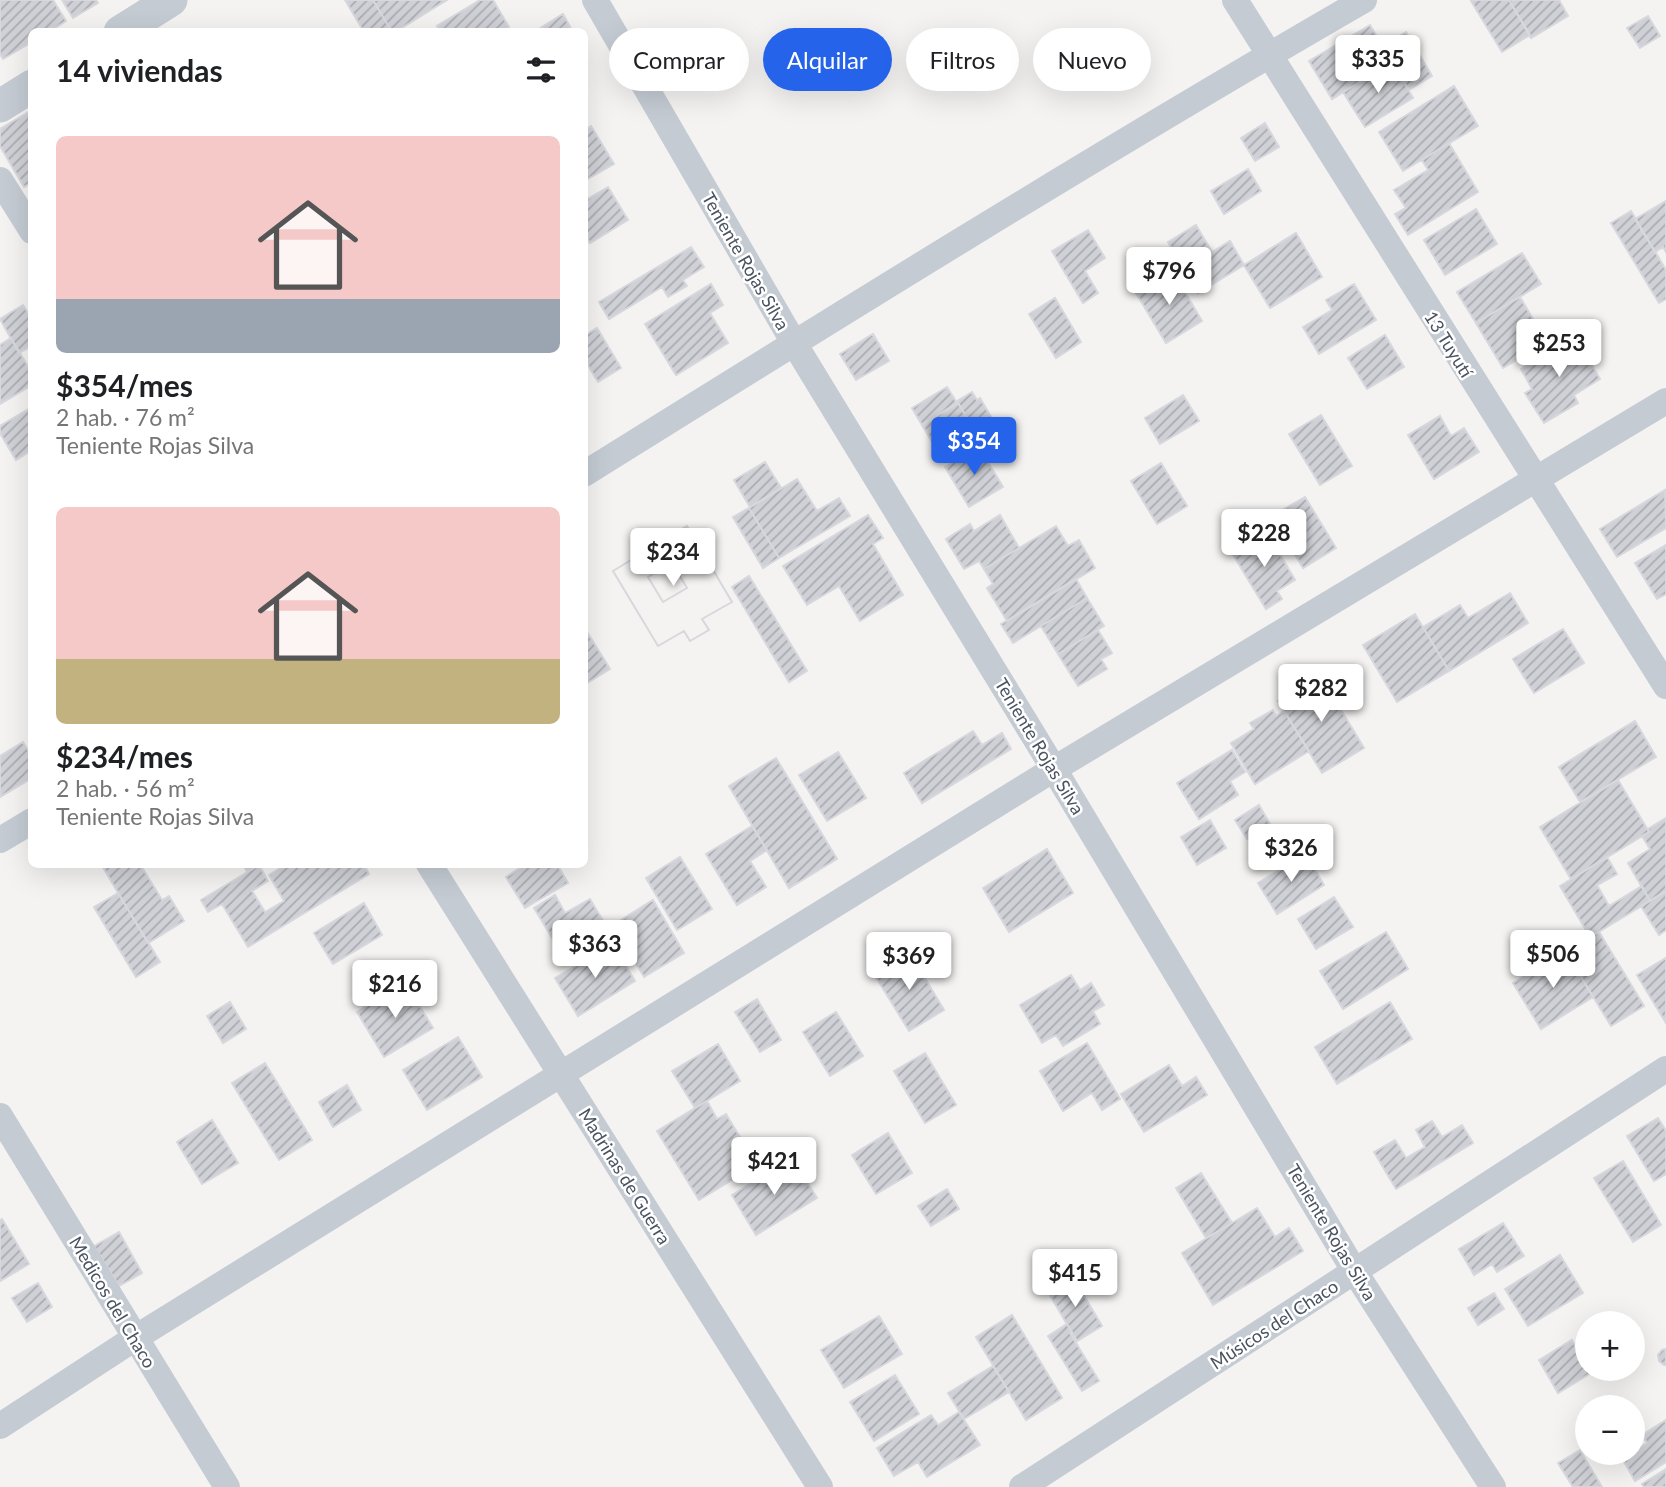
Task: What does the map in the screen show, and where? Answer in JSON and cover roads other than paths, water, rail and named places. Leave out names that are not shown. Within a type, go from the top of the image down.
[{"type":"street","points":[[126,28],[171,0]]},
{"type":"street","name":"Teniente Rojas Silva","points":[[594,0],[794,343],[1054,769],[1355,1272],[1493,1487]]},
{"type":"street","name":"13 Tuyutí","points":[[1235,0],[1666,686]]},
{"type":"street","points":[[588,472],[794,343],[1364,0]]},
{"type":"street","points":[[0,106],[28,88]]},
{"type":"street","points":[[0,180],[28,225]]},
{"type":"street","points":[[0,1426],[135,1338],[1054,769],[1666,401]]},
{"type":"street","points":[[0,840],[28,823]]},
{"type":"street","name":"Madrinas de Guerra","points":[[432,868],[820,1487]]},
{"type":"street","name":"Músicos del Chaco","points":[[1022,1487],[1666,1069]]},
{"type":"street","name":"Medicos del Chaco","points":[[0,1116],[227,1487]]}]
